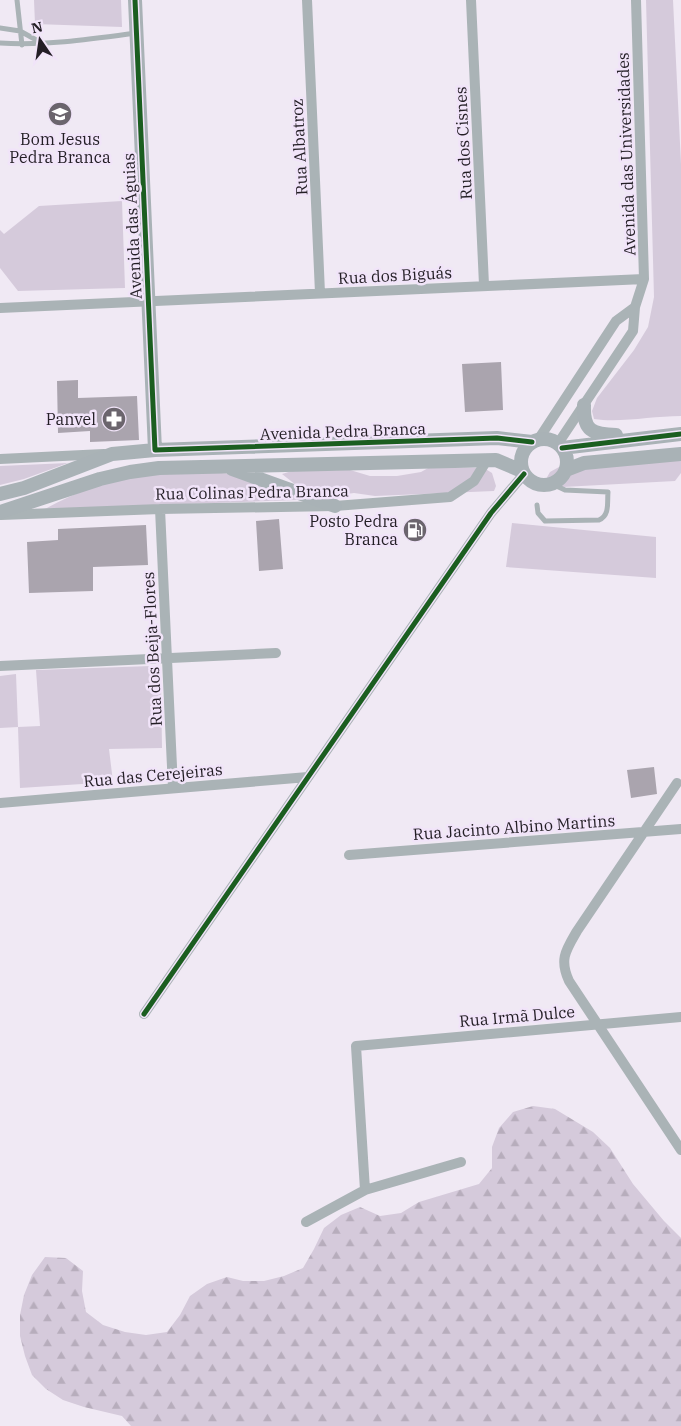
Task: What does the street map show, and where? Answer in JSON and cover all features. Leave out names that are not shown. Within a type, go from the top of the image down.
[{"type":"main road","name":"Avenida das Águias","points":[[134,0],[155,450]]},
{"type":"main road","points":[[584,405],[583,418],[589,428],[596,433],[657,438]]},
{"type":"main road","points":[[560,446],[657,438],[681,434]]},
{"type":"main road","name":"Avenida Pedra Branca","points":[[0,494],[24,488],[112,454],[155,450],[498,438],[535,441]]},
{"type":"main road","points":[[550,440],[560,446],[567,461],[566,470],[552,484],[538,484],[523,472],[521,463],[524,450],[535,441],[550,440]]},
{"type":"main road","points":[[566,470],[584,463],[681,454]]},
{"type":"main road","name":"Avenida Pedra Branca","points":[[0,513],[100,479],[159,468],[496,460],[523,472]]},
{"type":"main road","points":[[225,466],[335,506]]},
{"type":"street","name":"Rua Albatroz","points":[[307,0],[320,293]]},
{"type":"street","name":"Rua dos Cisnes","points":[[471,0],[484,286]]},
{"type":"street","name":"Avenida das Universidades","points":[[560,446],[584,405],[633,331],[635,307],[644,279],[636,0]]},
{"type":"street","name":"Rua dos Biguás","points":[[0,308],[644,279]]},
{"type":"street","points":[[535,441],[616,321],[635,307]]},
{"type":"street","name":"Avenida Pedra Branca","points":[[0,459],[112,454]]},
{"type":"street","name":"Rua Colinas Pedra Branca","points":[[0,513],[335,506],[450,497],[474,482],[487,460]]},
{"type":"street","points":[[144,1014],[491,513],[523,472]]},
{"type":"street","name":"Rua dos Beija-Flores","points":[[160,509],[173,788]]},
{"type":"street","points":[[0,666],[276,653]]},
{"type":"street","name":"Rua das Cerejeiras","points":[[0,802],[308,777]]},
{"type":"street","points":[[677,783],[646,832],[577,931],[565,954],[563,963],[569,981],[680,1147]]},
{"type":"street","name":"Rua Jacinto Albino Martins","points":[[349,855],[681,829]]},
{"type":"street","name":"Rua Irmã Dulce","points":[[365,1190],[356,1046],[681,1017]]},
{"type":"street","points":[[306,1222],[365,1190],[461,1162]]},
{"type":"lane","points":[[17,0],[22,45]]},
{"type":"lane","points":[[0,28],[20,32],[40,43]]},
{"type":"lane","points":[[0,44],[22,45],[103,38],[136,32]]},
{"type":"lane","points":[[537,505],[538,513],[545,521],[599,520],[604,518],[607,513],[608,492],[566,490],[552,484]]},
{"type":"green space","points":[[34,0],[121,0],[122,27],[35,24]]},
{"type":"green space","points":[[646,0],[673,0],[681,164],[681,416],[615,420],[594,419],[592,411],[597,398],[634,350],[648,327],[654,297]]},
{"type":"green space","points":[[122,201],[125,288],[18,291],[0,268],[0,230],[4,234],[39,206]]},
{"type":"green space","points":[[681,460],[681,473],[675,481],[544,488],[542,486],[550,472],[559,467]]},
{"type":"green space","points":[[68,463],[24,479],[0,485],[0,466]]},
{"type":"green space","points":[[430,467],[484,468],[492,473],[496,486],[494,491],[375,496],[354,493],[333,496],[296,485],[282,474],[292,471],[350,470],[370,476],[397,476],[421,472]]},
{"type":"green space","points":[[213,472],[231,474],[297,496],[297,500],[45,509],[81,492],[120,479],[155,473]]},
{"type":"green space","points":[[512,523],[656,537],[656,578],[506,567]]},
{"type":"green space","points":[[151,666],[157,671],[161,683],[162,748],[109,749],[113,782],[20,788],[18,727],[40,726],[36,670]]},
{"type":"green space","points":[[16,674],[18,727],[0,728],[0,676]]},
{"type":"green space","points":[[533,1106],[555,1109],[593,1132],[610,1148],[633,1184],[681,1238],[681,1426],[131,1426],[122,1416],[63,1400],[46,1389],[32,1375],[20,1336],[20,1315],[24,1295],[32,1275],[45,1257],[66,1258],[83,1271],[82,1291],[86,1312],[103,1325],[125,1332],[146,1335],[167,1332],[180,1315],[190,1296],[207,1284],[227,1277],[243,1281],[264,1281],[284,1276],[303,1268],[324,1228],[341,1215],[360,1207],[380,1216],[401,1213],[419,1202],[479,1184],[492,1168],[492,1147],[499,1128],[513,1112]]},
{"type":"building","points":[[501,362],[503,410],[465,412],[462,364]]},
{"type":"building","name":"Panvel","points":[[78,380],[78,398],[137,396],[139,440],[90,442],[90,431],[58,433],[57,381]]},
{"type":"building","points":[[279,519],[283,569],[259,571],[256,521]]},
{"type":"building","points":[[146,525],[148,565],[93,567],[93,591],[29,593],[27,542],[58,540],[58,529]]},
{"type":"building","points":[[654,767],[657,794],[631,798],[627,770]]},
{"type":"cycle path","points":[[135,0],[155,450],[497,438],[532,442]]},
{"type":"cycle path","points":[[562,448],[681,434]]},
{"type":"cycle path","points":[[144,1014],[491,513],[524,474]]},
{"type":"place","name":"Bom Jesus Pedra Branca","points":[[60,114]]},
{"type":"place","name":"Panvel","points":[[114,419]]},
{"type":"place","name":"Posto Pedra Branca","points":[[415,530]]}]
